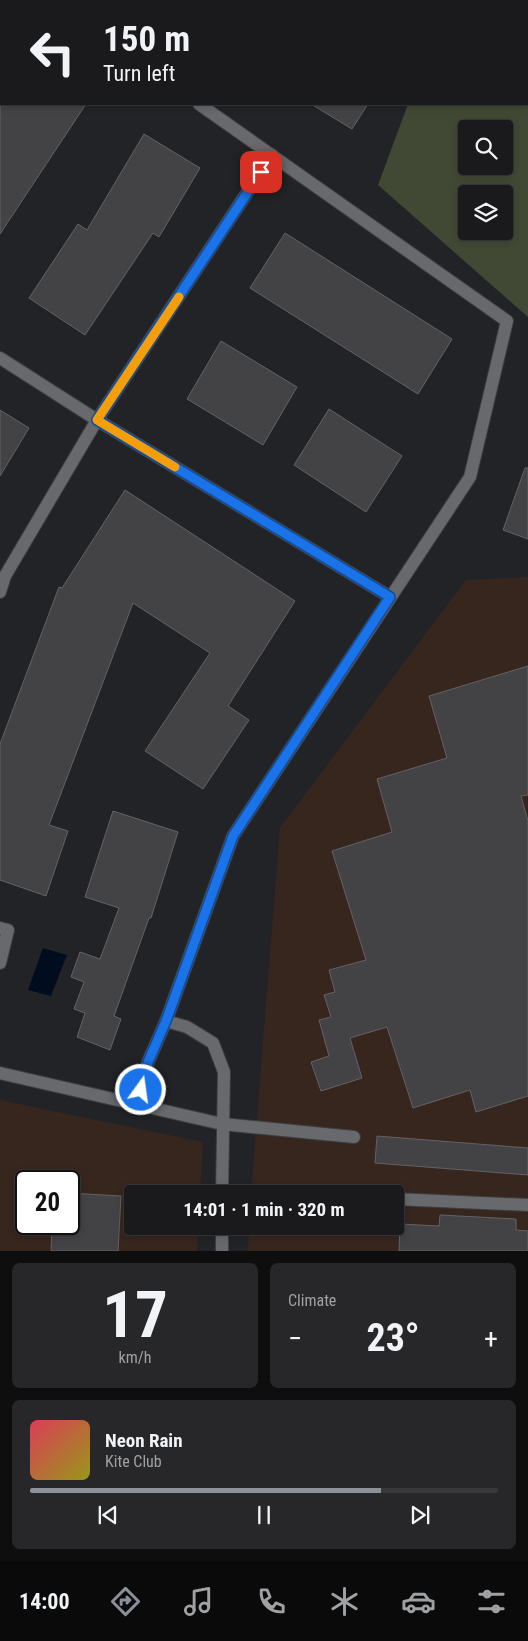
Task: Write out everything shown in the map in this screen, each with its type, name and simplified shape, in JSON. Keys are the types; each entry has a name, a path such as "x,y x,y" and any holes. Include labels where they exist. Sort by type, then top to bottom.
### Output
{"street":[{"path":"138,1104 148,1062 166,1021 233,836 470,477 507,321 200,105"},
{"path":"0,592 5,576 97,420 272,155"},
{"path":"0,358 97,420 390,597"},
{"path":"0,928 8,930 0,963"},
{"path":"166,1021 188,1027 213,1043 224,1072 222,1185"},
{"path":"0,1073 222,1124 354,1137"},
{"path":"404,1198 528,1205"},
{"path":"222,1235 222,1251"}],"shaded area":[{"path":"528,577 528,1251 248,1251 249,1235 404,1235 404,1185 252,1185 280,828 466,580"},
{"path":"0,1100 203,1142 201,1185 124,1185 124,1235 198,1235 197,1251 0,1251"}],"green space":[{"path":"408,105 528,105 528,317 378,185"}],"water":[{"path":"43,948 67,955 51,996 28,990"}],"building":[{"path":"0,105 85,105 0,234"},
{"path":"313,105 367,105 352,129"},
{"path":"144,134 200,168 159,237 153,233 85,335 29,298 78,224 87,230"},
{"path":"285,233 452,339 418,394 250,288"},
{"path":"221,341 297,387 263,445 187,399"},
{"path":"329,409 402,456 366,512 294,465"},
{"path":"0,410 29,428 0,476"},
{"path":"525,468 528,468 528,539 503,530"},
{"path":"125,490 295,601 228,706 249,720 203,789 145,751 210,653 133,603 49,825 68,831 46,896 0,880 0,744 59,587 62,588"},
{"path":"528,666 528,795 521,796 528,821 528,1096 476,1112 470,1090 413,1108 387,1027 350,1038 362,1078 321,1091 311,1062 329,1056 319,1020 331,1017 324,995 335,992 329,970 366,960 332,851 392,832 377,779 447,758 429,696"},
{"path":"113,811 178,832 151,918 149,918 114,1016 121,1019 110,1050 77,1037 85,1013 74,1009 84,982 71,977 80,952 100,959 119,908 85,897"},
{"path":"377,1136 528,1148 528,1175 375,1163"},
{"path":"80,1194 121,1196 118,1251 51,1251 52,1235 80,1235"},
{"path":"440,1215 516,1219 516,1230 528,1231 528,1251 399,1251 400,1235 404,1235 404,1224 439,1226"}],"slow traffic":[{"path":"175,467 97,420 179,297"}],"route":[{"path":"141,1090 148,1062 166,1021 233,836 390,597 97,420 261,172"}]}
